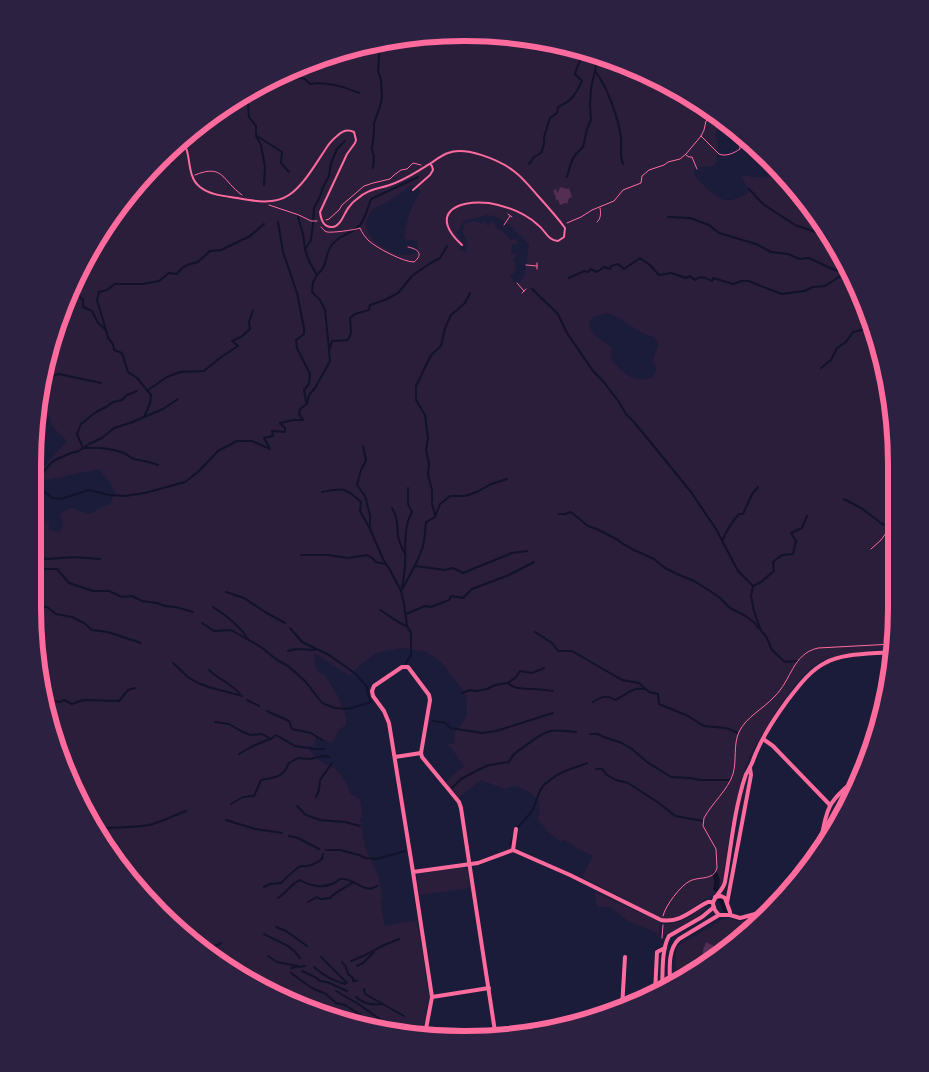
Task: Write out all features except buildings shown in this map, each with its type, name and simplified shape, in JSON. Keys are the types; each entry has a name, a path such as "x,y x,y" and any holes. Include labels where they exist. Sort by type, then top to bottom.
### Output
{"street":[{"path":"663,981 665,948 669,936 702,917 713,905 715,897 724,888 734,820 746,774 780,710 795,690 814,670 825,663 854,655 885,653"},
{"path":"426,1029 432,997 395,757 389,723 372,691 374,686 402,666 408,667 430,695 421,753 422,757 459,802 461,808 495,1030"},
{"path":"763,739 773,746 830,805"},
{"path":"395,757 421,753"},
{"path":"730,914 728,903 750,768"},
{"path":"824,831 830,805 849,785"},
{"path":"514,850 516,829"},
{"path":"413,872 478,863 514,850 570,875 663,921 678,920 708,902 713,905 719,914"},
{"path":"715,897 723,897 728,903"},
{"path":"670,977 672,946 679,939 719,914 730,914 740,918 757,913"},
{"path":"655,985 657,952 665,948"},
{"path":"622,1000 625,957"},
{"path":"432,997 489,988"}],"lane":[{"path":"186,145 192,176 200,187 214,194 244,200 274,201 289,196 302,183 335,138 346,131 354,132 356,140 347,154 320,212 320,221 330,227 335,227 349,207 358,198 371,190 402,180 449,152 463,151 474,153 503,164 514,171 525,181 565,228 564,237 558,241 547,236 538,225 518,211 489,203 464,204 452,210 446,223 448,229 462,245"},
{"path":"413,190 430,175 433,170 430,164"}],"path":[{"path":"563,225 614,201 623,190 641,182 642,176 649,170 680,159 701,136 708,119"},
{"path":"701,136 718,154 722,155 740,149 740,143"},
{"path":"686,154 692,157 697,169"},
{"path":"264,201 271,206 300,215 311,221 329,219 364,186 373,182 390,179 413,163 421,165 427,162 430,164"},
{"path":"192,176 205,170 218,172 226,178 234,189 244,196"},
{"path":"597,222 600,218 600,207"},
{"path":"504,224 509,215 512,217"},
{"path":"320,221 321,228 326,232 353,231 360,228 364,237 370,242 403,260 414,262 419,252 408,247"},
{"path":"526,265 537,266"},
{"path":"517,283 523,292 526,289"},
{"path":"871,549 888,530"}],"shaded area":[{"path":"437,42 492,42 547,49 574,56 626,73 652,85 676,98 718,126 716,133 718,143 717,162 713,166 696,167 694,175 712,193 728,200 748,193 749,189 740,175 765,178 772,174 816,229 844,277 865,328 880,382 884,409 888,464 888,608 885,649 828,658 803,676 791,690 751,753 742,776 730,830 722,884 715,893 680,916 669,918 658,917 582,877 593,856 578,849 564,839 561,842 547,831 537,818 540,812 539,801 523,789 509,787 504,789 481,780 458,798 445,782 464,766 448,744 454,744 455,733 467,716 467,699 462,689 442,663 427,652 402,648 376,653 350,676 314,653 316,670 325,675 338,696 346,717 346,725 339,730 332,743 316,736 314,746 307,746 314,756 334,768 341,775 350,793 360,799 363,817 360,818 365,847 379,877 382,899 380,900 385,926 417,920 429,997 423,1029 382,1023 355,1016 303,999 277,987 229,959 185,926 146,887 129,865 113,843 85,795 64,744 49,690 42,635 41,579 44,576 41,575 41,520 49,521 49,530 60,533 63,522 59,514 71,508 90,514 106,505 110,505 115,493 99,469 47,480 41,478 41,470 67,441 52,426 50,417 45,413 49,382 64,328 73,303 98,253 113,229 146,185 185,146 229,113 277,85 303,73 382,49","holes":["412,185 421,191 414,202 404,239 417,241 418,253 400,255 378,244 369,233 367,227 367,220 373,209 386,203","487,215 494,216 505,222 529,244 525,275 516,284 510,276 514,273 516,266 513,259 516,255 511,253 512,244 517,244 518,242 515,239 510,240 504,232 495,227 493,222 490,222 489,225 486,225 484,222 481,224 473,221 465,224 463,231 468,253 459,248 463,243 456,232 463,223 466,220","608,313 644,334 654,337 657,341 658,346 652,362 657,368 653,377 640,380 635,379 625,373 611,360 612,348 591,330 589,322 594,317"]},
{"path":"464,867 468,869 470,888 419,895 417,876 419,873"},
{"path":"595,892 660,922 659,934 628,921 610,907 597,907"},
{"path":"707,905 688,924 664,935 664,924 682,921"},
{"path":"753,917 722,943 675,975 676,951 681,944 723,919 742,921"}],"waterway":[{"path":"373,168 374,123 382,98 381,80 378,71 380,50"},
{"path":"529,164 534,157 541,153 550,118 557,113 558,107 573,97 582,81 575,74 581,58"},
{"path":"597,63 595,71 608,93 617,120 621,137 623,164"},
{"path":"567,177 575,155 583,147 591,120 591,88 595,71"},
{"path":"294,77 305,79 310,84 329,84 359,93"},
{"path":"248,101 249,117 256,126 256,136 261,145 265,167 264,185"},
{"path":"257,136 282,152 281,163 289,172"},
{"path":"306,248 311,240 314,208 329,176 331,163 337,149 345,141"},
{"path":"167,163 172,163"},
{"path":"317,275 325,264 329,250 334,242 362,223 371,199 418,177"},
{"path":"749,189 763,204 795,225 819,233"},
{"path":"298,217 305,249 317,275 313,282 312,292 320,300 325,310 329,349"},
{"path":"668,217 690,218 709,225 719,233 756,244 771,252 788,254 800,259 809,258 841,271"},
{"path":"278,222 283,252 297,293 304,328 304,334 296,340 297,348 310,374 309,384 304,390 306,402"},
{"path":"106,330 97,300 99,292 107,290 115,284 143,284 159,281 169,273 177,274 187,265 198,262 210,251 221,250 250,236 264,224"},
{"path":"41,488 52,498 61,499 89,490 109,495 125,496 145,493 185,482 199,471 218,451 237,441 252,441 270,449 264,438 273,436 272,431 285,432 285,428 280,423 303,420 299,414 300,409 307,404 309,395 330,361 329,351 332,341 348,340 351,333 350,318 355,314 369,310 370,305 398,293 412,276 440,258 447,246"},
{"path":"569,278 584,271 588,272 591,269 597,272 604,267 610,269 611,266 618,264 624,269 640,258 659,275 671,273 686,278 690,276 695,280 701,277 712,281 713,278 733,284 749,281 782,294 825,286 843,275"},
{"path":"532,289 558,314 567,333 593,371 691,492 716,529 738,571 753,586 751,596 754,611 761,631 766,636 772,650 785,662 797,661"},
{"path":"435,515 428,475 429,464 426,450 428,438 425,415 416,400 416,386 431,355 441,346 445,328 451,315 465,303 470,293"},
{"path":"77,294 83,300 83,307 92,311 98,323 106,330 114,350 122,353 128,372 137,378 151,395 145,415"},
{"path":"148,390 167,377 180,372 204,371 238,346 232,341 241,337 250,329 249,322 253,310"},
{"path":"821,368 831,360 837,348 846,342 853,332 865,329"},
{"path":"50,376 59,374 101,383"},
{"path":"137,391 96,412 81,424 77,434 83,448 114,450 124,453 131,458 158,465"},
{"path":"41,475 55,460 79,451 102,438 114,428 163,409 178,399"},
{"path":"363,446 366,460 357,485 365,496 370,515 370,529 383,559 401,591"},
{"path":"406,663 411,655 411,633 407,626 401,591 421,552 426,522 435,517 440,504 450,496 465,496 507,479"},
{"path":"722,541 734,520 739,514 743,514 752,494 758,487"},
{"path":"402,589 406,531 412,512 408,504 408,488"},
{"path":"322,492 339,489 351,494 361,502 360,511 370,529"},
{"path":"844,499 888,527"},
{"path":"392,508 396,519 398,538 404,552"},
{"path":"559,514 571,512 588,526 654,559 665,568 694,581 720,598 730,608 755,623 758,628"},
{"path":"753,586 774,571 773,562 782,555 793,554 796,541 791,533 802,528 807,516"},
{"path":"415,566 445,570 453,568 463,573 512,553 527,551"},
{"path":"301,555 328,555 348,558 367,555 376,562 385,564"},
{"path":"41,558 100,559"},
{"path":"406,614 425,606 431,607 449,600 451,596 463,598 472,589 509,575 534,562"},
{"path":"41,568 57,569 69,583 93,591 109,591 122,597 132,596 142,601 193,612"},
{"path":"226,592 244,598 285,623"},
{"path":"41,607 47,607 56,614 72,617 84,623 92,630 108,632 141,643"},
{"path":"213,607 241,629 248,639"},
{"path":"380,610 407,626"},
{"path":"202,623 214,631 231,630 261,647 305,681 322,703 335,708 348,709 371,702 367,687 356,674 329,655 302,642 290,628"},
{"path":"535,632 552,643 558,651 572,651 622,680 639,683 649,692 658,694 659,704 688,716 704,726 726,728 738,733"},
{"path":"288,651 297,649 315,650"},
{"path":"173,663 188,677 200,684 242,696"},
{"path":"508,683 520,671 532,673 544,668"},
{"path":"209,670 240,694"},
{"path":"462,693 508,683 513,687 553,691"},
{"path":"52,700 59,702 64,700 72,704 83,700 119,701 128,690 135,688"},
{"path":"593,702 604,697 615,700 632,690 645,689"},
{"path":"247,700 259,706"},
{"path":"267,711 289,721 292,729 311,733 322,740"},
{"path":"433,721 446,723 450,728 482,733 496,731 553,713"},
{"path":"215,722 229,724 250,735 262,734 271,739 276,735 295,746 324,749"},
{"path":"452,788 461,779 478,770 489,765 509,762 512,756 543,733 554,730 576,732"},
{"path":"590,734 598,734 622,743 671,777 700,780 730,780"},
{"path":"239,754 270,739"},
{"path":"231,804 243,797 254,796 261,780 281,775 289,763 298,758 329,757"},
{"path":"316,797 320,780 332,763"},
{"path":"516,830 531,812 539,792 545,784 562,772 587,763"},
{"path":"596,769 602,769 607,775 616,780 628,783 675,816 703,821"},
{"path":"297,806 306,815 320,820 345,822 360,826"},
{"path":"104,829 149,825 186,811"},
{"path":"226,820 255,829 282,833"},
{"path":"289,836 298,838 319,849"},
{"path":"510,845 513,837"},
{"path":"326,850 340,850 365,858 377,859 405,851"},
{"path":"264,887 270,884 281,883 299,867 311,865 322,859 323,854"},
{"path":"715,874 717,880 716,889"},
{"path":"278,898 300,880 317,886 330,885 340,879 370,889 377,886"},
{"path":"308,902 317,897 320,899 330,898 353,882"},
{"path":"721,899 726,911"},
{"path":"276,927 286,931 307,946"},
{"path":"264,934 288,946 300,958"},
{"path":"351,961 399,939"},
{"path":"214,948 221,943"},
{"path":"357,966 374,952"},
{"path":"268,956 277,962 298,966"},
{"path":"321,957 347,983"},
{"path":"342,962 348,974 353,978 353,981 357,981"},
{"path":"291,968 305,966"},
{"path":"314,967 328,977 345,984"},
{"path":"302,971 320,981 347,991"},
{"path":"291,973 312,988 326,994 336,1003 345,1005 367,1019"},
{"path":"364,989 365,994 404,1016"},
{"path":"336,991 386,1024"},
{"path":"356,997 368,1004 381,1004"}]}
